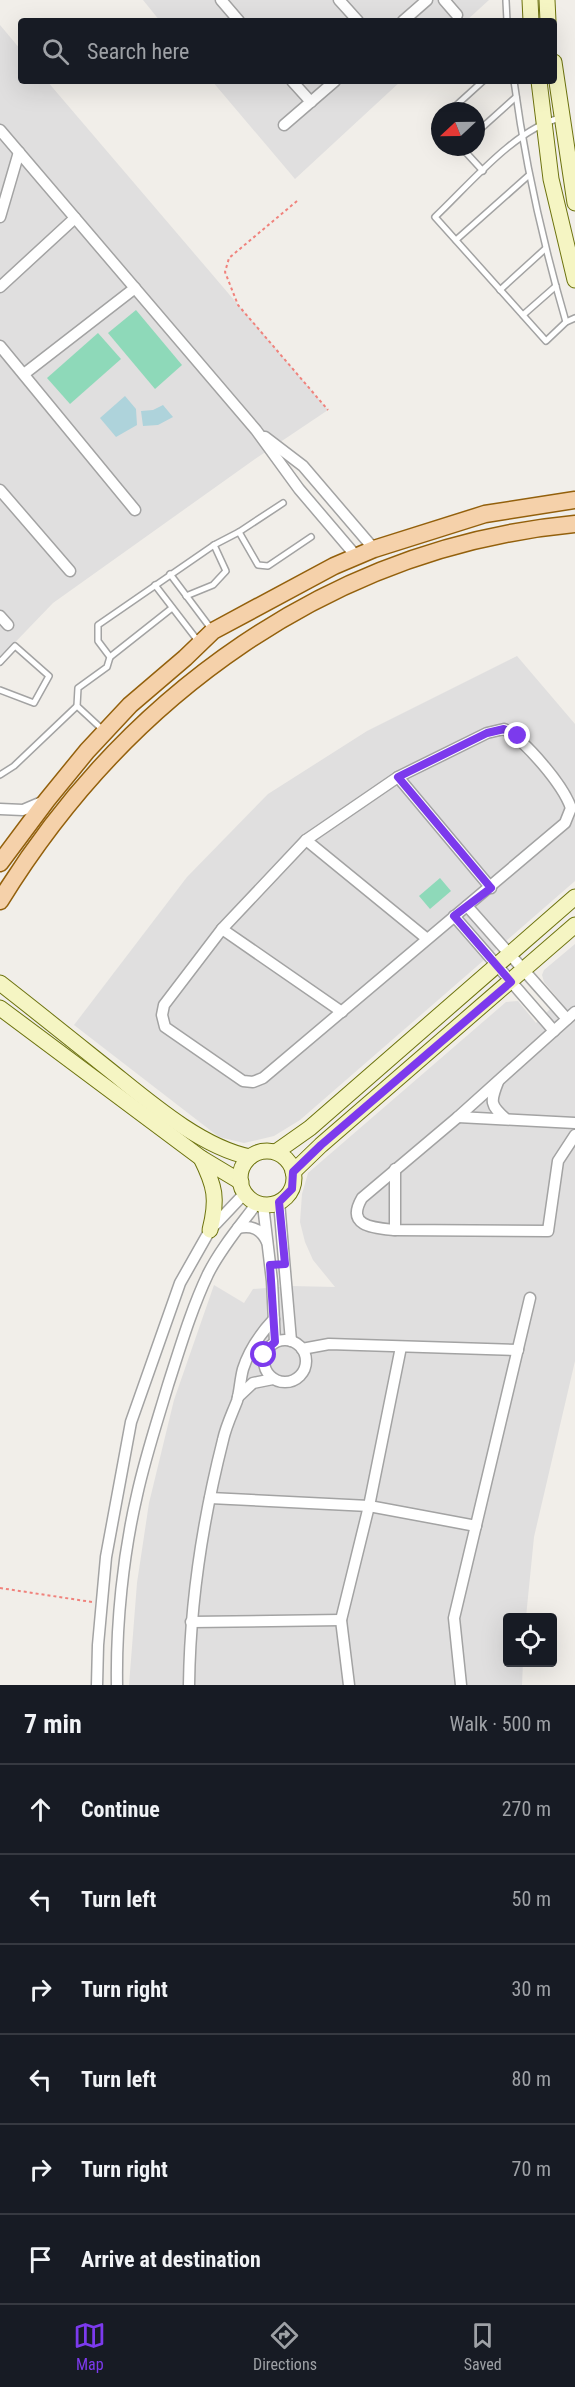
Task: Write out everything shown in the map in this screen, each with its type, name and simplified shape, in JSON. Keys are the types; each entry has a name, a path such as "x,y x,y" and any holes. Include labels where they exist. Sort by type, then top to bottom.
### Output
{"main road":[{"path":"0,863 46,800 104,732 130,705 213,631 356,556 374,549 485,514 575,500"},
{"path":"0,901 16,875 88,782 151,716 203,671 264,629 328,594 368,576 436,551 517,531 575,524"}],"street":[{"path":"221,0 236,18"},
{"path":"339,0 355,18"},
{"path":"406,18 427,0"},
{"path":"444,0 458,15"},
{"path":"530,0 531,18"},
{"path":"547,0 548,18"},
{"path":"557,83 575,203"},
{"path":"295,84 311,102"},
{"path":"284,125 332,84"},
{"path":"539,84 551,179 575,280"},
{"path":"0,130 255,430 299,489 356,556"},
{"path":"0,217 19,152"},
{"path":"0,287 75,219"},
{"path":"24,374 135,288"},
{"path":"0,346 135,510"},
{"path":"255,430 303,466 374,549"},
{"path":"0,490 70,571"},
{"path":"0,616 8,625"},
{"path":"504,729 518,736 566,795 572,808 565,823 491,888 426,938 263,1078 253,1082 243,1081 165,1027 162,1015 164,1005 222,929 306,840 398,777 487,733 504,729"},
{"path":"398,777 491,888"},
{"path":"0,810 23,810 46,800"},
{"path":"306,840 426,938"},
{"path":"276,1152 310,1128 575,897"},
{"path":"467,906 525,970 571,1015 458,1117 362,1198 357,1206 356,1216 370,1228 395,1230 548,1231 558,1161 575,1135"},
{"path":"454,916 554,1031"},
{"path":"293,1172 321,1145 575,925"},
{"path":"222,929 342,1012"},
{"path":"0,983 143,1097 222,1150 250,1157"},
{"path":"0,1008 243,1187 260,1204 270,1265 274,1319 271,1346 264,1362 268,1374 286,1382 298,1377 306,1361 302,1349 291,1341 279,1202"},
{"path":"499,1080 494,1092 493,1104 495,1109 507,1119"},
{"path":"458,1117 575,1123"},
{"path":"98,1685 98,1645 106,1557 131,1422 180,1282 210,1230 243,1187 241,1172 250,1157 258,1152 276,1152 284,1156 293,1172 292,1189 279,1202 260,1204 238,1228 208,1274 187,1325 136,1497 116,1647 117,1685"},
{"path":"201,1158 215,1194 215,1209 210,1230"},
{"path":"395,1168 395,1230"},
{"path":"238,1228 247,1226 256,1228 263,1234 267,1243"},
{"path":"270,1265 285,1264"},
{"path":"461,1685 454,1618 530,1298"},
{"path":"189,1685 191,1622 210,1498 224,1437 238,1398 247,1357 254,1343 274,1319"},
{"path":"247,1357 271,1346 291,1341"},
{"path":"302,1349 329,1344 518,1350"},
{"path":"349,1685 341,1620 369,1506 401,1347"},
{"path":"238,1398 253,1383 273,1378"},
{"path":"210,1498 369,1506 476,1526"},
{"path":"191,1622 341,1620"}],"lane":[{"path":"506,1 507,18"},
{"path":"460,102 480,84"},
{"path":"514,84 528,176 545,249 566,322"},
{"path":"485,126 516,97"},
{"path":"562,117 544,122 522,134 435,217 546,341 566,322 575,318"},
{"path":"470,156 483,171"},
{"path":"456,240 528,176"},
{"path":"500,290 545,249"},
{"path":"523,315 556,286"},
{"path":"110,657 98,640 98,625 170,574 283,503"},
{"path":"239,532 258,565 268,566 311,537"},
{"path":"186,596 213,585 226,571 214,545"},
{"path":"170,574 213,631"},
{"path":"155,585 200,644"},
{"path":"0,775 14,766 77,706 78,688 107,667 110,657 172,608"},
{"path":"0,662 15,646 49,676 34,704 0,690"},
{"path":"77,706 104,732"}],"path":[{"path":"297,201 229,258 225,272 238,305 328,410"},
{"path":"0,1588 102,1603"}],"shaded area":[{"path":"143,0 489,0 469,18 158,18"},
{"path":"0,25 18,46 18,84 50,84 328,410 255,459 53,603 0,658"},
{"path":"215,84 398,84 295,179"},
{"path":"517,656 575,724 575,881 300,1120 274,1136 244,1143 219,1137 74,1025 187,877 268,794 367,731"},
{"path":"575,944 575,1361 534,1537 526,1613 503,1613 503,1667 523,1667 522,1685 129,1685 137,1583 149,1503 174,1400 214,1285 244,1303 253,1289 291,1286 335,1287 313,1260 300,1222 302,1194 308,1173 506,1002 518,1001 536,1023 559,1000 544,982 542,975 544,970"}],"green space":[{"path":"136,310 182,365 155,389 108,333"},
{"path":"98,333 121,359 70,404 47,378"},
{"path":"440,878 451,891 430,909 419,896"}],"water":[{"path":"125,396 136,409 137,425 116,437 100,418"},
{"path":"163,405 173,417 158,425 143,426 141,411 153,410"}],"route":[{"path":"264,1355 270,1345 275,1342 270,1265 285,1264 279,1202 292,1189 293,1172 321,1145 511,982 454,916 491,888 398,777 487,733 504,729 518,736"}]}
